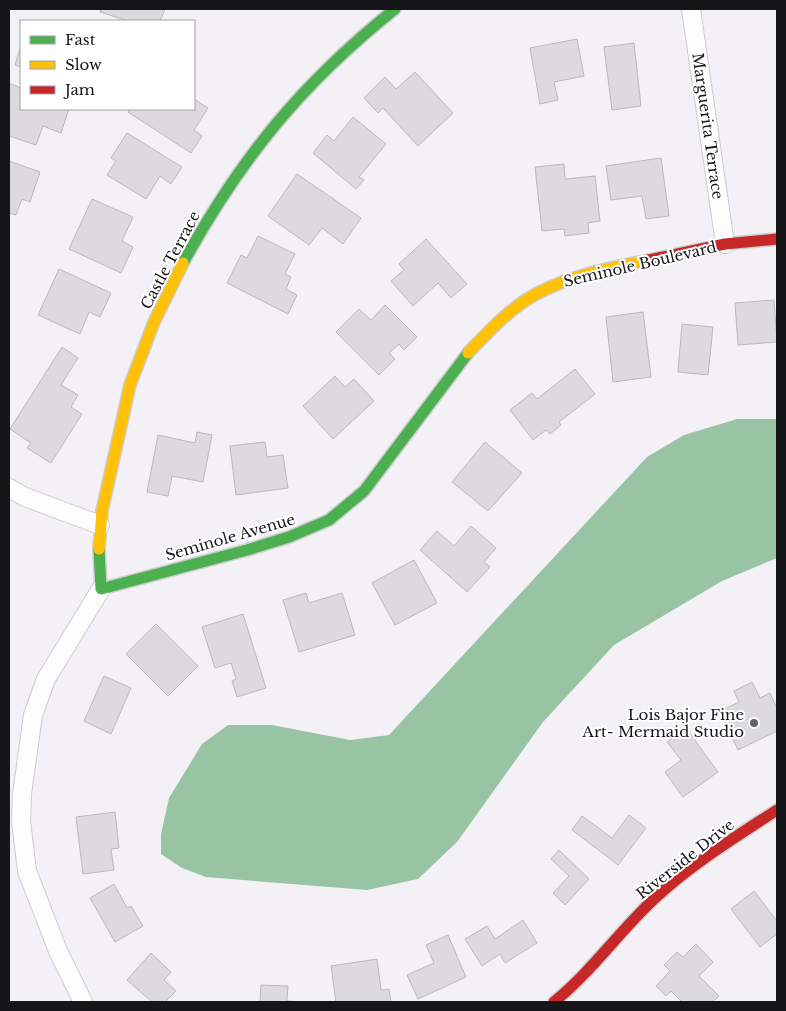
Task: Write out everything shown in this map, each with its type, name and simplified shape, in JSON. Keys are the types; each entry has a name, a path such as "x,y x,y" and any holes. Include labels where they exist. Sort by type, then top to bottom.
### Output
{"street":[{"name":"Castle Terrace","path":"101,589 100,526 133,375 151,328 193,242 227,189 290,106 342,52 395,9"},
{"name":"Marguerita Terrace","path":"691,9 725,244"},
{"name":"Seminole Boulevard","path":"468,353 500,320 537,293 557,283 619,266 725,244 777,238"},
{"name":"Seminole Avenue","path":"101,589 247,550 329,520 364,491 468,353"},
{"path":"9,488 25,497 100,526"},
{"path":"83,1002 58,951 27,871 21,821 22,794 33,715 46,679 101,589"},
{"name":"Riverside Drive","path":"554,1002 576,985 654,900 734,838 777,810"}],"shaded area":[{"path":"737,419 777,419 777,558 722,581 614,645 543,722 457,842 418,879 367,890 206,877 182,868 161,854 161,834 169,798 202,744 228,725 272,725 350,740 389,735 647,457 684,435"}],"building":[{"path":"101,9 165,9 160,20 125,20 100,12"},
{"path":"577,39 584,76 554,82 558,100 540,104 530,48"},
{"path":"634,43 641,106 612,110 604,47"},
{"path":"20,48 20,67 15,65"},
{"path":"415,72 453,113 418,146 383,108 378,113 364,98 385,77 396,89"},
{"path":"9,83 20,88 20,110 69,110 61,133 43,126 36,145 9,136"},
{"path":"195,100 208,108 194,130 202,136 191,153 128,112 129,110 195,110"},
{"path":"353,117 386,144 359,177 364,180 356,189 313,153 327,135 334,141"},
{"path":"127,133 182,167 171,184 160,176 146,199 107,175 116,161 111,158"},
{"path":"661,158 669,216 646,219 642,196 611,200 606,166"},
{"path":"9,161 40,172 30,202 22,199 16,215 9,213"},
{"path":"564,164 565,179 595,176 600,221 588,223 589,233 565,236 564,229 542,231 535,167"},
{"path":"297,174 361,218 343,244 322,228 309,245 268,216"},
{"path":"92,199 133,217 122,241 133,247 121,273 69,249"},
{"path":"258,236 295,254 285,274 291,277 286,289 297,295 288,314 227,283 241,255 247,258"},
{"path":"426,239 467,284 451,298 438,283 413,306 391,281 404,270 399,264"},
{"path":"59,269 111,293 100,317 89,312 80,334 38,315"},
{"path":"774,300 777,342 738,345 735,303"},
{"path":"385,305 417,337 404,350 399,344 389,353 395,359 379,375 336,332 359,309 371,320"},
{"path":"643,312 651,377 613,382 606,317"},
{"path":"682,324 713,327 708,375 678,372"},
{"path":"62,347 78,358 61,385 78,395 71,407 82,414 51,463 27,448 31,443 10,429"},
{"path":"575,369 595,394 559,422 561,425 550,434 546,430 533,440 510,410 532,393 537,399"},
{"path":"335,376 345,387 354,379 374,401 333,439 303,406"},
{"path":"197,432 212,435 203,482 172,476 168,496 147,492 158,435 195,443"},
{"path":"265,442 267,457 283,455 288,488 236,495 230,446"},
{"path":"485,442 522,473 488,511 452,482"},
{"path":"471,526 496,548 484,562 490,567 467,592 420,550 437,531 454,546"},
{"path":"414,560 437,603 395,625 372,583"},
{"path":"306,593 309,603 342,593 355,635 299,652 283,600"},
{"path":"243,614 266,688 237,697 232,681 236,679 231,663 215,668 202,627"},
{"path":"156,624 198,666 168,696 126,654"},
{"path":"104,676 131,688 111,734 84,721"},
{"path":"752,682 760,698 770,693 777,708 777,731 738,750 720,711 739,702 734,691"},
{"path":"686,728 718,772 683,797 665,772 681,760 667,742"},
{"path":"115,812 119,848 111,849 114,870 83,874 76,817"},
{"path":"629,815 646,828 618,865 572,830 582,816 612,838"},
{"path":"559,850 589,879 565,905 553,893 569,876 551,859"},
{"path":"114,884 127,908 131,906 143,926 115,942 90,898"},
{"path":"754,891 777,921 777,934 760,947 731,909"},
{"path":"523,920 537,943 505,963 500,954 482,966 465,939 487,926 495,939"},
{"path":"448,935 466,977 418,999 407,975 434,963 426,945"},
{"path":"696,944 713,962 699,976 719,996 712,1002 682,1002 671,991 666,996 656,986 670,971 664,965 677,952 683,957"},
{"path":"151,953 171,972 164,980 176,991 165,1002 152,1002 127,980"},
{"path":"377,959 381,990 389,989 391,1002 336,1002 331,966"},
{"path":"261,985 288,986 287,1001 311,1002 260,1002"}],"traffic: fast":[{"path":"183,263 227,190 276,125 330,66 395,9"},
{"path":"99,549 101,589 247,550 289,537 329,520 364,491 468,353"}],"traffic: slow":[{"path":"468,353 510,312 538,293 564,281 606,269 649,260"},
{"path":"99,549 102,511 130,385 154,322 183,263"}],"traffic: jam":[{"path":"649,260 725,244 777,239"},
{"path":"554,1002 580,978 640,913 667,887 713,852 777,810"}],"place":[{"name":"Lois Bajor Fine Art- Mermaid Studio","path":"754,723"}]}
